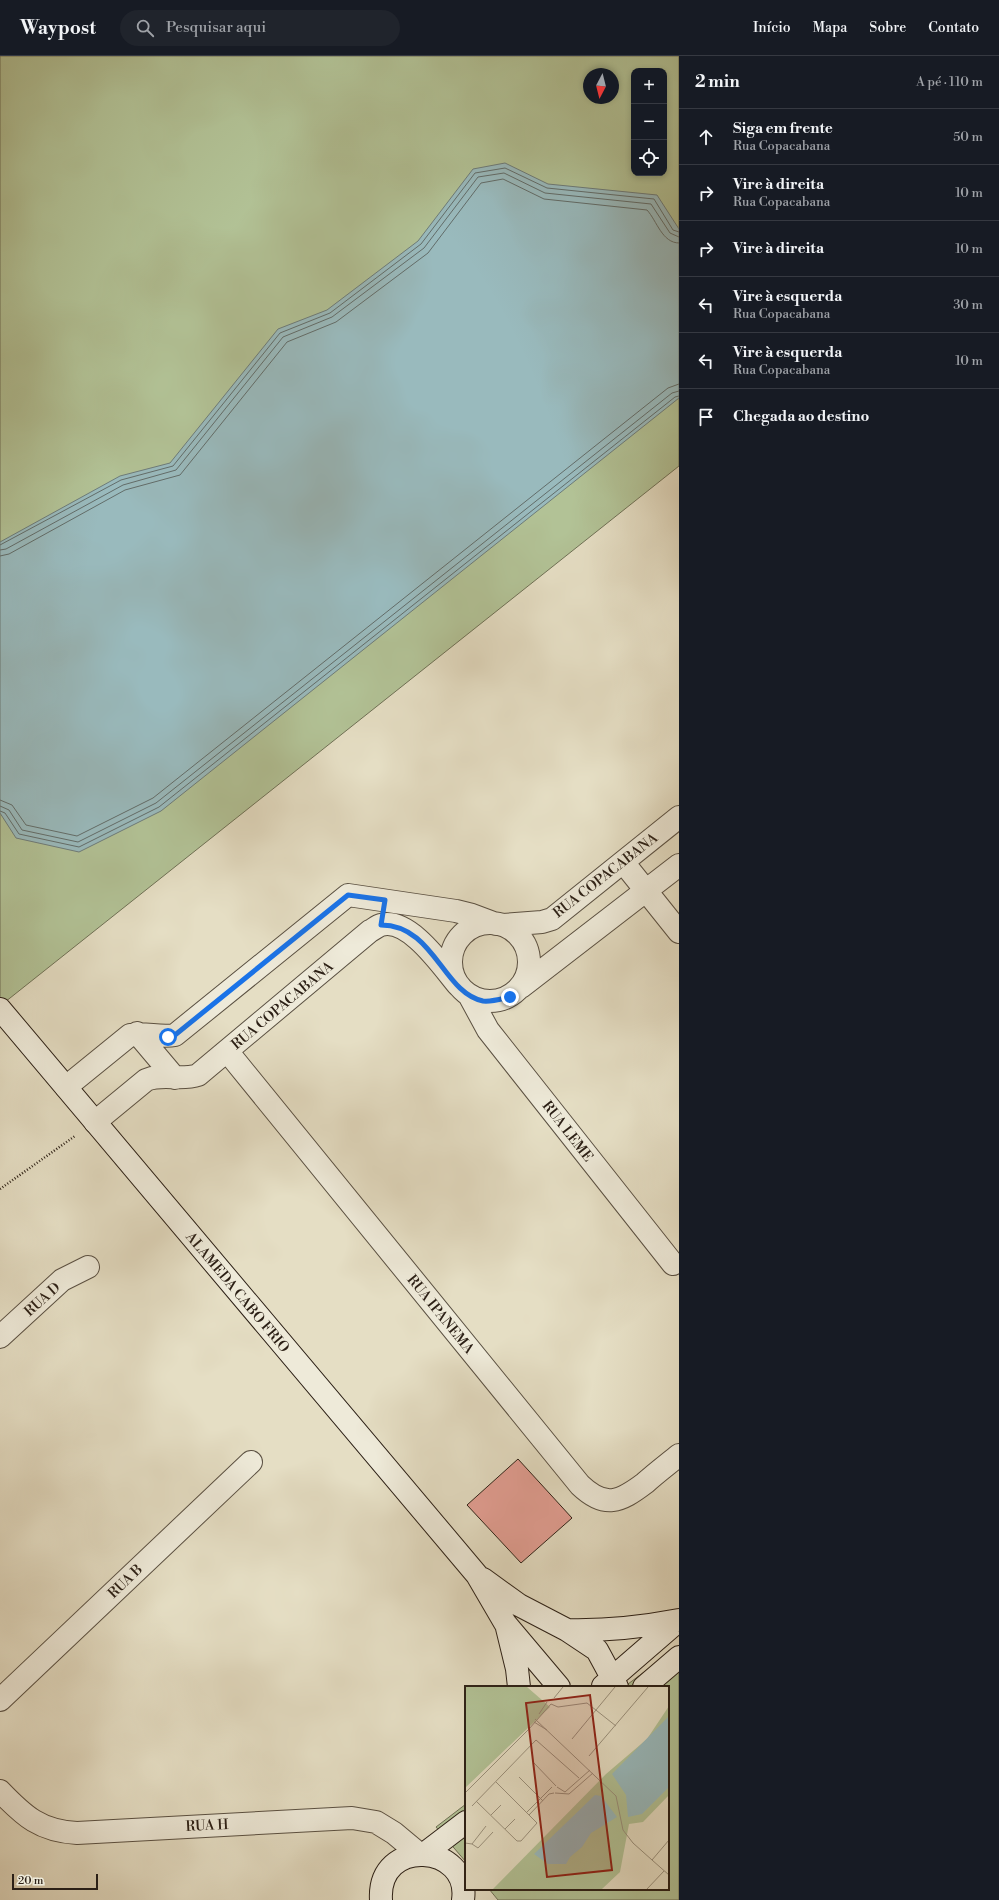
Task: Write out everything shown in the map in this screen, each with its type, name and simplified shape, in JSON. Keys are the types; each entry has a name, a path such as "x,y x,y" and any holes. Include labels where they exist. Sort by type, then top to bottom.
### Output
{"street":[{"name":"RUA COPACABANA","path":"463,990 452,971 452,956 456,943 465,933 477,926 542,922 552,919 679,817"},
{"path":"622,862 679,932"},
{"path":"385,900 381,925 392,925 407,931 418,939 463,990 482,1000 496,1001 510,997 679,865"},
{"name":"RUA COPACABANA","path":"137,1033 168,1037 175,1035 348,895 467,914 499,925 516,933 526,945 530,960 528,975 520,988"},
{"name":"RUA COPACABANA","path":"95,1122 146,1080 153,1077 190,1078 198,1075 370,931 381,925"},
{"name":"RUA LEME","path":"463,990 488,1030 673,1264"},
{"name":"ALAMEDA CABO FRIO","path":"0,1009 477,1575 505,1623 558,1686"},
{"path":"66,1087 130,1034 137,1033 175,1078"},
{"name":"RUA IPANEMA","path":"227,1051 580,1485 589,1494 603,1500 618,1501 630,1495 679,1455"},
{"name":"RUA D","path":"0,1337 62,1280 88,1267"},
{"name":"RUA B","path":"0,1700 251,1462"},
{"name":"ALAMEDA CABO FRIO","path":"477,1575 519,1605 568,1630 597,1650 610,1684"},
{"path":"568,1630 602,1630 644,1626 679,1620"},
{"path":"610,1684 679,1620"},
{"path":"505,1623 517,1669 519,1686"},
{"path":"645,1686 679,1657"},
{"name":"RUA H","path":"0,1791 23,1814 41,1825 59,1832 77,1833 352,1818 376,1822 394,1833 421,1854"},
{"path":"421,1854 465,1823"},
{"path":"381,1900 383,1882 387,1873 394,1864 403,1858 421,1854 435,1856 453,1868 464,1890"}],"path":[{"path":"0,1189 95,1122"}],"green space":[{"path":"0,56 679,56 679,466 0,1006"},
{"path":"679,1646 679,1900 498,1900 490,1890 669,1890 669,1686 625,1686"},
{"path":"465,1805 465,1861 436,1827"}],"water":[{"path":"505,163 548,184 657,195 679,229 679,398 161,811 79,852 16,838 0,813 0,542 120,476 170,463 278,329 327,310 418,241 473,169"}],"building":[{"path":"518,1459 572,1518 521,1563 467,1505"}],"route":[{"path":"168,1037 175,1035 348,895 385,900 381,925 392,925 407,931 418,939 458,985 469,995 482,1000 496,1001 510,997"}]}
